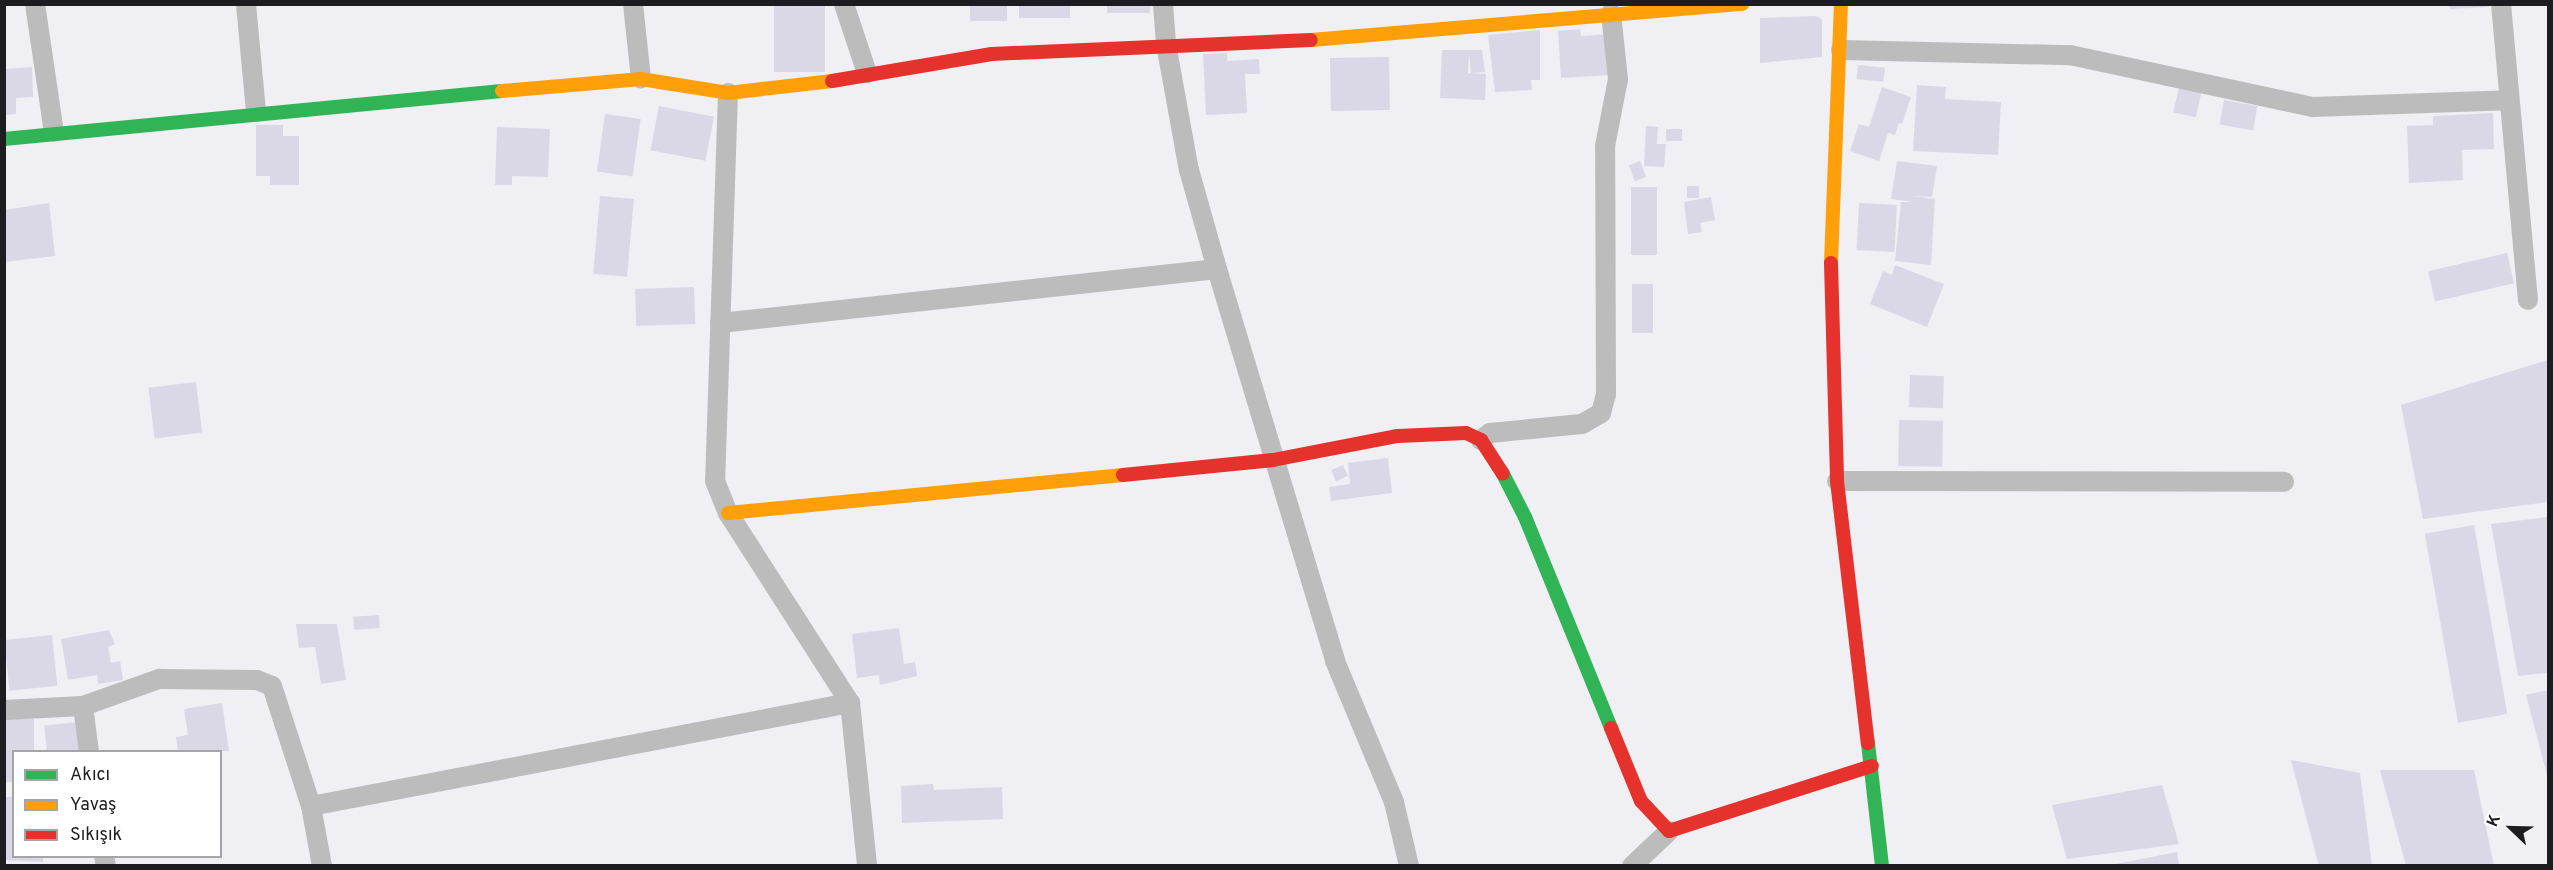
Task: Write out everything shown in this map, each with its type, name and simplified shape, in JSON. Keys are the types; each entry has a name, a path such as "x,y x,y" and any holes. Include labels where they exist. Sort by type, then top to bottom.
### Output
{"street":[{"path":"35,4 54,132"},
{"path":"246,4 256,112"},
{"path":"633,4 641,79"},
{"path":"844,4 867,73"},
{"path":"1163,4 1166,44 1189,170 1216,269 1335,660 1394,802 1409,866"},
{"path":"4,139 256,112 641,79 728,93 785,89 867,73 992,54 1166,44 1349,38 1743,4"},
{"path":"1841,4 1841,50 1831,258 1837,481 1882,866"},
{"path":"2501,4 2528,300"},
{"path":"1481,440 1490,433 1582,424 1601,414 1606,394 1605,146 1618,79 1611,14"},
{"path":"1841,50 2070,54 2312,107 2508,100"},
{"path":"728,93 715,481 728,513 850,703 867,866"},
{"path":"720,323 1216,269"},
{"path":"728,513 1273,460 1398,436 1466,433 1481,440 1493,454 1524,517 1641,801 1669,831"},
{"path":"1837,481 2284,482"},
{"path":"4,710 82,706 159,679 257,680 272,686 311,806 322,866"},
{"path":"311,806 850,703"},
{"path":"82,706 89,750"},
{"path":"1632,866 1669,831 1872,766"}],"building":[{"path":"774,4 825,4 825,72 774,72"},
{"path":"970,4 1007,4 1007,21 970,21"},
{"path":"1019,4 1070,4 1070,18 1019,18"},
{"path":"1107,4 1150,4 1150,13 1107,13"},
{"path":"2449,5 2489,5 2489,7 2450,9"},
{"path":"1816,16 1822,19 1822,57 1760,63 1760,18"},
{"path":"1580,29 1581,36 1609,34 1612,75 1561,78 1558,31"},
{"path":"1540,30 1540,80 1531,80 1532,90 1495,92 1488,35"},
{"path":"1442,50 1482,50 1485,72 1471,73 1469,54 1468,73 1486,74 1485,100 1440,98"},
{"path":"1227,53 1227,61 1259,59 1260,74 1245,74 1247,113 1206,115 1203,54"},
{"path":"1389,57 1390,110 1331,111 1330,58"},
{"path":"1858,65 1885,68 1883,82 1857,79"},
{"path":"32,67 33,97 16,98 16,114 4,115 4,69"},
{"path":"2180,83 2202,88 2196,117 2173,112"},
{"path":"1917,85 1946,87 1945,99 2001,102 1998,155 1913,151"},
{"path":"1882,87 1911,97 1902,124 1899,123 1895,135 1888,133 1879,161 1850,151 1859,124 1869,127"},
{"path":"2224,100 2257,106 2253,131 2220,125"},
{"path":"659,106 714,117 705,161 650,150"},
{"path":"2493,113 2494,149 2462,150 2463,180 2409,183 2407,126 2433,125 2433,116"},
{"path":"605,114 641,119 633,176 597,171"},
{"path":"256,125 283,125 283,136 299,136 299,185 270,185 270,176 256,176"},
{"path":"1646,126 1658,127 1657,144 1666,144 1664,167 1644,166"},
{"path":"497,127 550,129 548,177 512,176 512,185 495,185"},
{"path":"1666,129 1682,129 1682,141 1666,141"},
{"path":"1640,161 1646,177 1635,181 1629,165"},
{"path":"1897,161 1937,166 1932,197 1913,196 1935,199 1931,265 1895,261 1901,202 1913,202 1891,199"},
{"path":"1687,186 1699,186 1699,198 1687,198"},
{"path":"1631,187 1657,187 1657,255 1631,255"},
{"path":"600,196 634,199 627,277 593,274"},
{"path":"1711,197 1715,220 1700,223 1702,232 1688,234 1684,202"},
{"path":"49,203 55,256 4,262 4,210"},
{"path":"1859,203 1897,205 1894,252 1857,250"},
{"path":"2507,253 2514,283 2435,301 2428,271"},
{"path":"1895,265 1944,284 1927,327 1870,304 1883,271 1892,275"},
{"path":"1632,284 1653,284 1653,333 1632,333"},
{"path":"694,287 695,324 636,326 635,289"},
{"path":"2548,360 2548,502 2423,519 2401,405"},
{"path":"1910,375 1944,376 1943,408 1909,407"},
{"path":"196,382 202,433 155,438 148,388"},
{"path":"1899,420 1943,421 1942,467 1898,466"},
{"path":"1388,458 1392,493 1331,501 1329,487 1350,484 1348,463"},
{"path":"1343,465 1348,476 1336,481 1331,470"},
{"path":"2548,517 2548,673 2518,676 2491,524"},
{"path":"2474,525 2507,714 2458,723 2425,534"},
{"path":"379,615 380,628 354,630 353,617"},
{"path":"296,624 337,624 346,680 321,684 315,647 299,648"},
{"path":"899,628 904,664 915,662 917,676 880,685 879,675 857,678 852,634"},
{"path":"109,630 115,644 108,647 111,663 120,661 123,680 98,684 97,675 68,680 61,639"},
{"path":"52,635 57,686 10,691 4,640"},
{"path":"2548,690 2548,779 2526,695"},
{"path":"222,703 229,751 178,750 176,737 188,735 184,709"},
{"path":"34,714 34,750 12,750 12,782 4,782 4,715"},
{"path":"78,722 81,750 47,750 44,726"},
{"path":"2291,760 2360,773 2372,866 2319,866"},
{"path":"2380,770 2474,770 2494,866 2406,866"},
{"path":"933,784 934,790 1002,787 1003,819 902,823 901,786"},
{"path":"2162,785 2179,844 2067,859 2052,805"},
{"path":"4,797 12,797 12,858 43,858 43,862 4,860"},
{"path":"2177,852 2179,866 2116,866 2116,864"}],"traffic: fast":[{"path":"4,139 502,91"},
{"path":"1503,474 1525,517 1611,728"},
{"path":"1868,743 1882,866"}],"traffic: slow":[{"path":"1311,40 1743,4"},
{"path":"1831,263 1841,4"},
{"path":"502,91 641,79 728,93 832,81"},
{"path":"728,513 1123,475"}],"traffic: jam":[{"path":"832,81 992,54 1311,40"},
{"path":"1831,263 1837,481 1868,743"},
{"path":"1123,475 1273,460 1398,436 1466,433 1481,440 1503,474"},
{"path":"1611,728 1641,801 1669,831 1872,766"}]}
